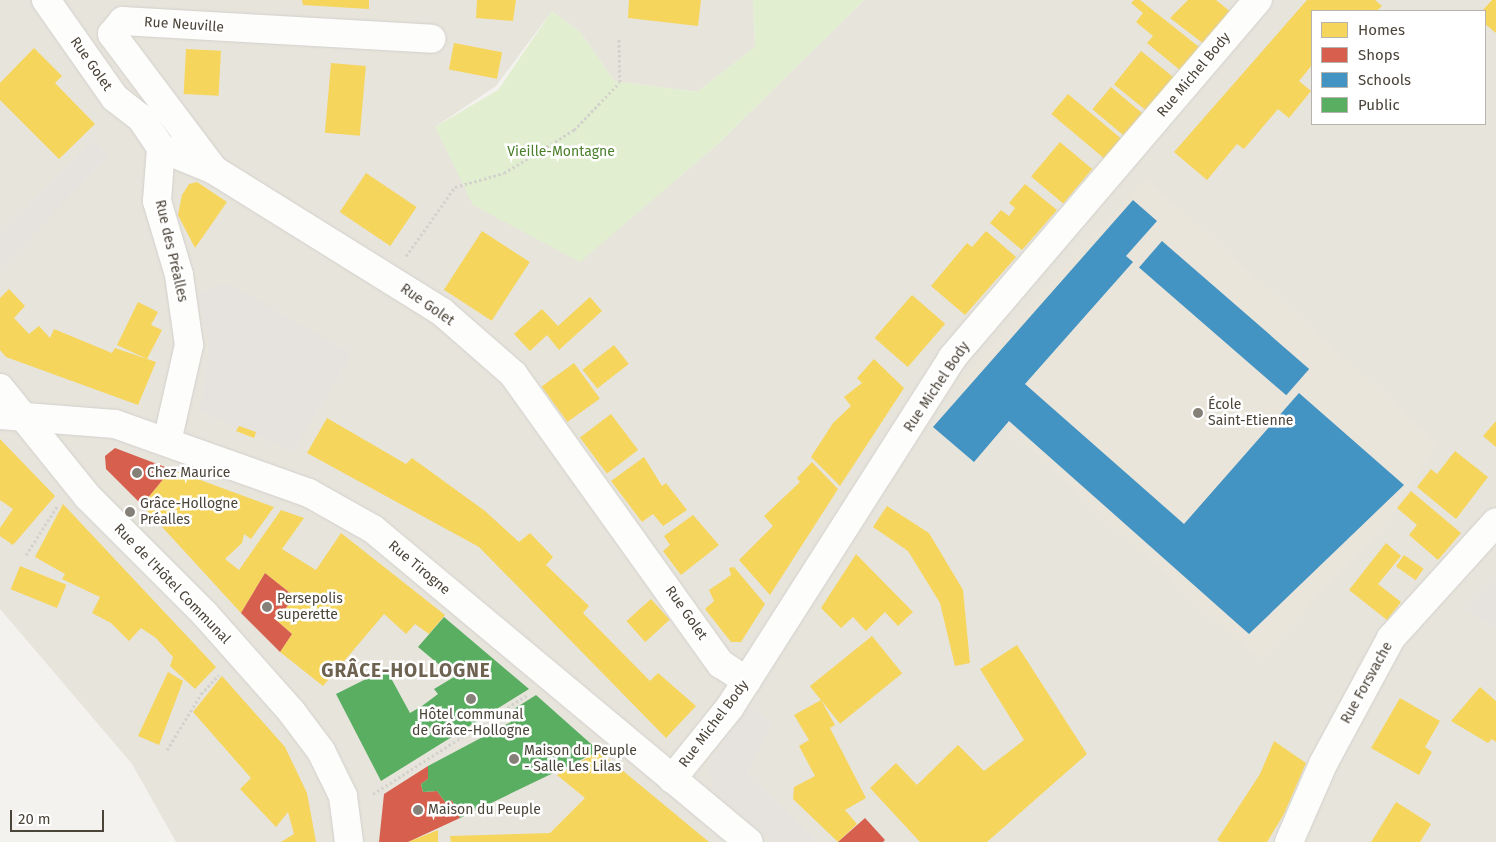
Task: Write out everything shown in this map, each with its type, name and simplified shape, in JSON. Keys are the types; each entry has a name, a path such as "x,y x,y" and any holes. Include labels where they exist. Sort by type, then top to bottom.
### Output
{"street":[{"name":"Rue Golet","path":"46,0 115,98 141,118 161,148 214,170 442,312 513,374 722,664 747,682"},
{"name":"Rue Michel Body","path":"672,779 747,682 952,358 1258,0"},
{"name":"Rue Neuville","path":"214,170 112,34 123,21 431,39"},
{"name":"Rue des Préalles","path":"161,148 157,201 179,275 189,346 167,442"},
{"name":"Rue de l'Hôtel Communal","path":"0,388 27,418 76,480 240,654 321,751 348,812"},
{"name":"Rue Tirogne","path":"0,415 115,424 309,493 373,529 749,842"},
{"name":"Rue Forsvache","path":"1289,842 1323,764 1390,638 1496,522"},
{"path":"348,812 349,842"}],"path":[{"path":"390,279 455,187 504,173 574,130 620,82 619,38"},
{"path":"26,555 76,480"},
{"path":"167,750 201,694 240,654"},
{"path":"348,812 552,679"}],"shaded area":[{"path":"0,0 753,0 755,47 697,92 614,81 581,33 552,11 496,86 435,127 579,262 719,143 864,0 1496,0 1496,842 176,842 132,764 0,609"},
{"path":"92,141 109,156 0,268 0,236"},
{"name":"École Saint-Etienne","path":"1146,179 1437,443 1391,517 1259,659 958,383"},
{"path":"227,283 352,354 293,451 199,411 210,350 198,294"},
{"path":"1496,580 1496,629 1467,609"},
{"path":"749,706 771,723 747,775 819,842 771,842 714,792 709,763"}],"green space":[{"name":"Vieille-Montagne","path":"753,0 864,0 719,143 580,262 473,205 435,127 498,90 552,11 581,33 614,81 697,92 755,47"}],"building: Homes":[{"path":"302,0 369,0 369,9 303,5"},
{"path":"477,0 516,0 513,21 476,18"},
{"path":"629,0 701,0 698,26 628,18"},
{"path":"1134,0 1140,0 1199,47 1180,70 1147,43 1153,36 1136,22 1143,13 1131,3"},
{"path":"1188,0 1216,0 1232,13 1204,44 1170,18"},
{"path":"1307,0 1375,0 1382,6 1378,10 1311,10 1311,66 1299,81 1311,91 1289,118 1278,109 1244,149 1237,144 1207,180 1174,152"},
{"path":"1492,0 1496,0 1496,33 1486,25 1486,10 1483,10"},
{"path":"454,43 502,52 497,79 449,70"},
{"path":"34,48 62,76 55,83 95,124 59,159 0,100 0,83"},
{"path":"186,49 221,51 219,96 184,94"},
{"path":"1141,51 1174,78 1147,111 1114,84"},
{"path":"331,63 366,66 360,136 325,133"},
{"path":"1111,87 1143,114 1125,136 1092,109"},
{"path":"1068,94 1122,139 1105,159 1051,114"},
{"path":"1060,142 1092,169 1063,203 1031,176"},
{"path":"366,173 417,207 390,246 340,212"},
{"path":"197,182 227,202 195,248 178,215 182,195 189,184"},
{"path":"1025,184 1057,210 1022,250 990,223 1001,210 1009,216 1015,208 1009,203"},
{"path":"482,231 530,262 492,321 444,290"},
{"path":"986,231 1016,257 965,315 931,286 967,243 972,247"},
{"path":"9,289 25,306 14,318 29,334 39,326 50,338 54,329 112,353 115,348 156,362 138,405 6,357 0,350 0,298"},
{"path":"912,295 945,324 908,367 875,338"},
{"path":"590,297 602,311 559,350 547,335 530,351 514,334 542,309 558,326"},
{"path":"138,302 158,312 151,325 162,330 147,359 117,345"},
{"path":"614,345 629,364 597,389 582,370"},
{"path":"874,359 904,388 840,486 811,457 833,423 851,406 844,397 862,383 857,378"},
{"path":"574,363 600,399 568,422 542,387"},
{"path":"611,414 638,450 607,473 580,437"},
{"path":"327,418 406,464 412,458 485,511 519,542 530,533 553,557 546,565 589,606 583,613 650,681 658,673 696,706 666,738 479,547 307,453"},
{"path":"1496,421 1496,447 1483,436"},
{"path":"239,426 256,432 254,438 236,431"},
{"path":"0,439 55,496 13,545 0,536 0,528 13,509 0,500"},
{"path":"1455,451 1488,477 1456,519 1417,487 1431,469 1437,474"},
{"path":"644,457 662,486 666,483 687,510 663,526 653,514 642,522 611,481"},
{"path":"812,462 838,489 770,595 739,560 773,526 764,516 800,482 797,478"},
{"path":"165,467 274,507 251,539 244,534 242,543 225,559 239,570 281,510 304,518 282,549 316,570 341,533 445,615 429,634 415,624 406,634 384,614 323,686 280,652 292,634 276,620 295,597 265,573 241,613 142,505 165,477"},
{"path":"1411,491 1461,533 1438,560 1409,535 1417,525 1397,508"},
{"path":"63,504 216,667 195,689 170,666 173,657 156,638 141,628 129,641 111,623 92,613 100,597 62,579 65,574 35,557"},
{"path":"887,506 929,533 963,590 970,663 955,666 940,603 908,551 873,527"},
{"path":"693,515 719,545 681,575 663,551 670,545 664,536"},
{"path":"1386,543 1401,556 1378,584 1401,602 1387,620 1349,590"},
{"path":"856,554 913,612 898,626 885,612 866,631 853,617 841,628 821,608"},
{"path":"1404,555 1424,569 1416,580 1396,566"},
{"path":"20,566 66,585 57,608 11,589"},
{"path":"734,567 765,604 741,642 731,642 705,609 714,601 709,590 731,575 729,568"},
{"path":"651,599 670,620 645,642 626,621"},
{"path":"872,636 902,673 840,724 810,686"},
{"path":"1017,645 1087,754 987,842 920,842 870,788 896,763 917,785 958,745 984,771 1024,740 980,669"},
{"path":"168,672 183,681 159,745 138,736"},
{"path":"222,676 285,747 307,793 316,842 281,842 294,834 288,812 276,827 240,789 251,778 193,712"},
{"path":"1480,687 1496,701 1496,742 1492,739 1488,743 1451,721"},
{"path":"1400,698 1440,721 1425,747 1432,752 1419,775 1371,748"},
{"path":"821,700 835,725 830,728 866,798 845,810 857,824 838,842 793,799 794,787 815,776 799,746 809,740 794,715"},
{"path":"1274,741 1306,763 1284,814 1267,842 1221,842 1217,840 1260,774"},
{"path":"599,751 709,842 451,842 450,836 550,833 585,798 557,775"},
{"path":"1396,802 1431,824 1420,842 1371,842"},
{"path":"438,830 438,842 408,842"}],"building: Shops":[{"name":"Chez Maurice","path":"115,448 165,467 165,477 142,505 106,469 105,456"},
{"name":"Persepolis superette","path":"265,573 295,597 276,620 292,634 280,652 241,613"},
{"name":"Maison du Peuple","path":"428,766 428,779 421,784 423,792 437,791 446,803 452,800 460,818 408,842 379,842 384,794"},
{"path":"865,818 885,840 883,842 838,842"}],"building: Schools":[{"path":"1133,200 1157,221 1126,256 1133,262 1025,384 1184,524 1299,393 1404,485 1249,634 1009,421 974,462 933,427"},
{"path":"1162,241 1309,369 1286,395 1139,267"}],"building: Public":[{"name":"Hôtel communal de Grâce-Hollogne","path":"444,617 529,689 381,781 336,694 386,669 410,713 422,706 438,694 434,689 454,677 418,647"},
{"name":"Maison du Peuple - Salle Les Lilas","path":"536,695 599,751 460,818 452,800 446,803 437,791 423,792 421,784 428,779 428,766 511,722 506,714"}],"place":[{"name":"École Saint-Etienne","path":"1198,413"},
{"name":"Chez Maurice","path":"137,473"},
{"name":"Grâce-Hollogne Préalles","path":"130,512"},
{"name":"Persepolis superette","path":"267,607"},
{"name":"Hôtel communal de Grâce-Hollogne","path":"471,699"},
{"name":"Maison du Peuple - Salle Les Lilas","path":"514,759"},
{"name":"Maison du Peuple","path":"418,810"}],"district":[{"name":"GRÂCE-HOLLOGNE","path":"406,671"}]}
